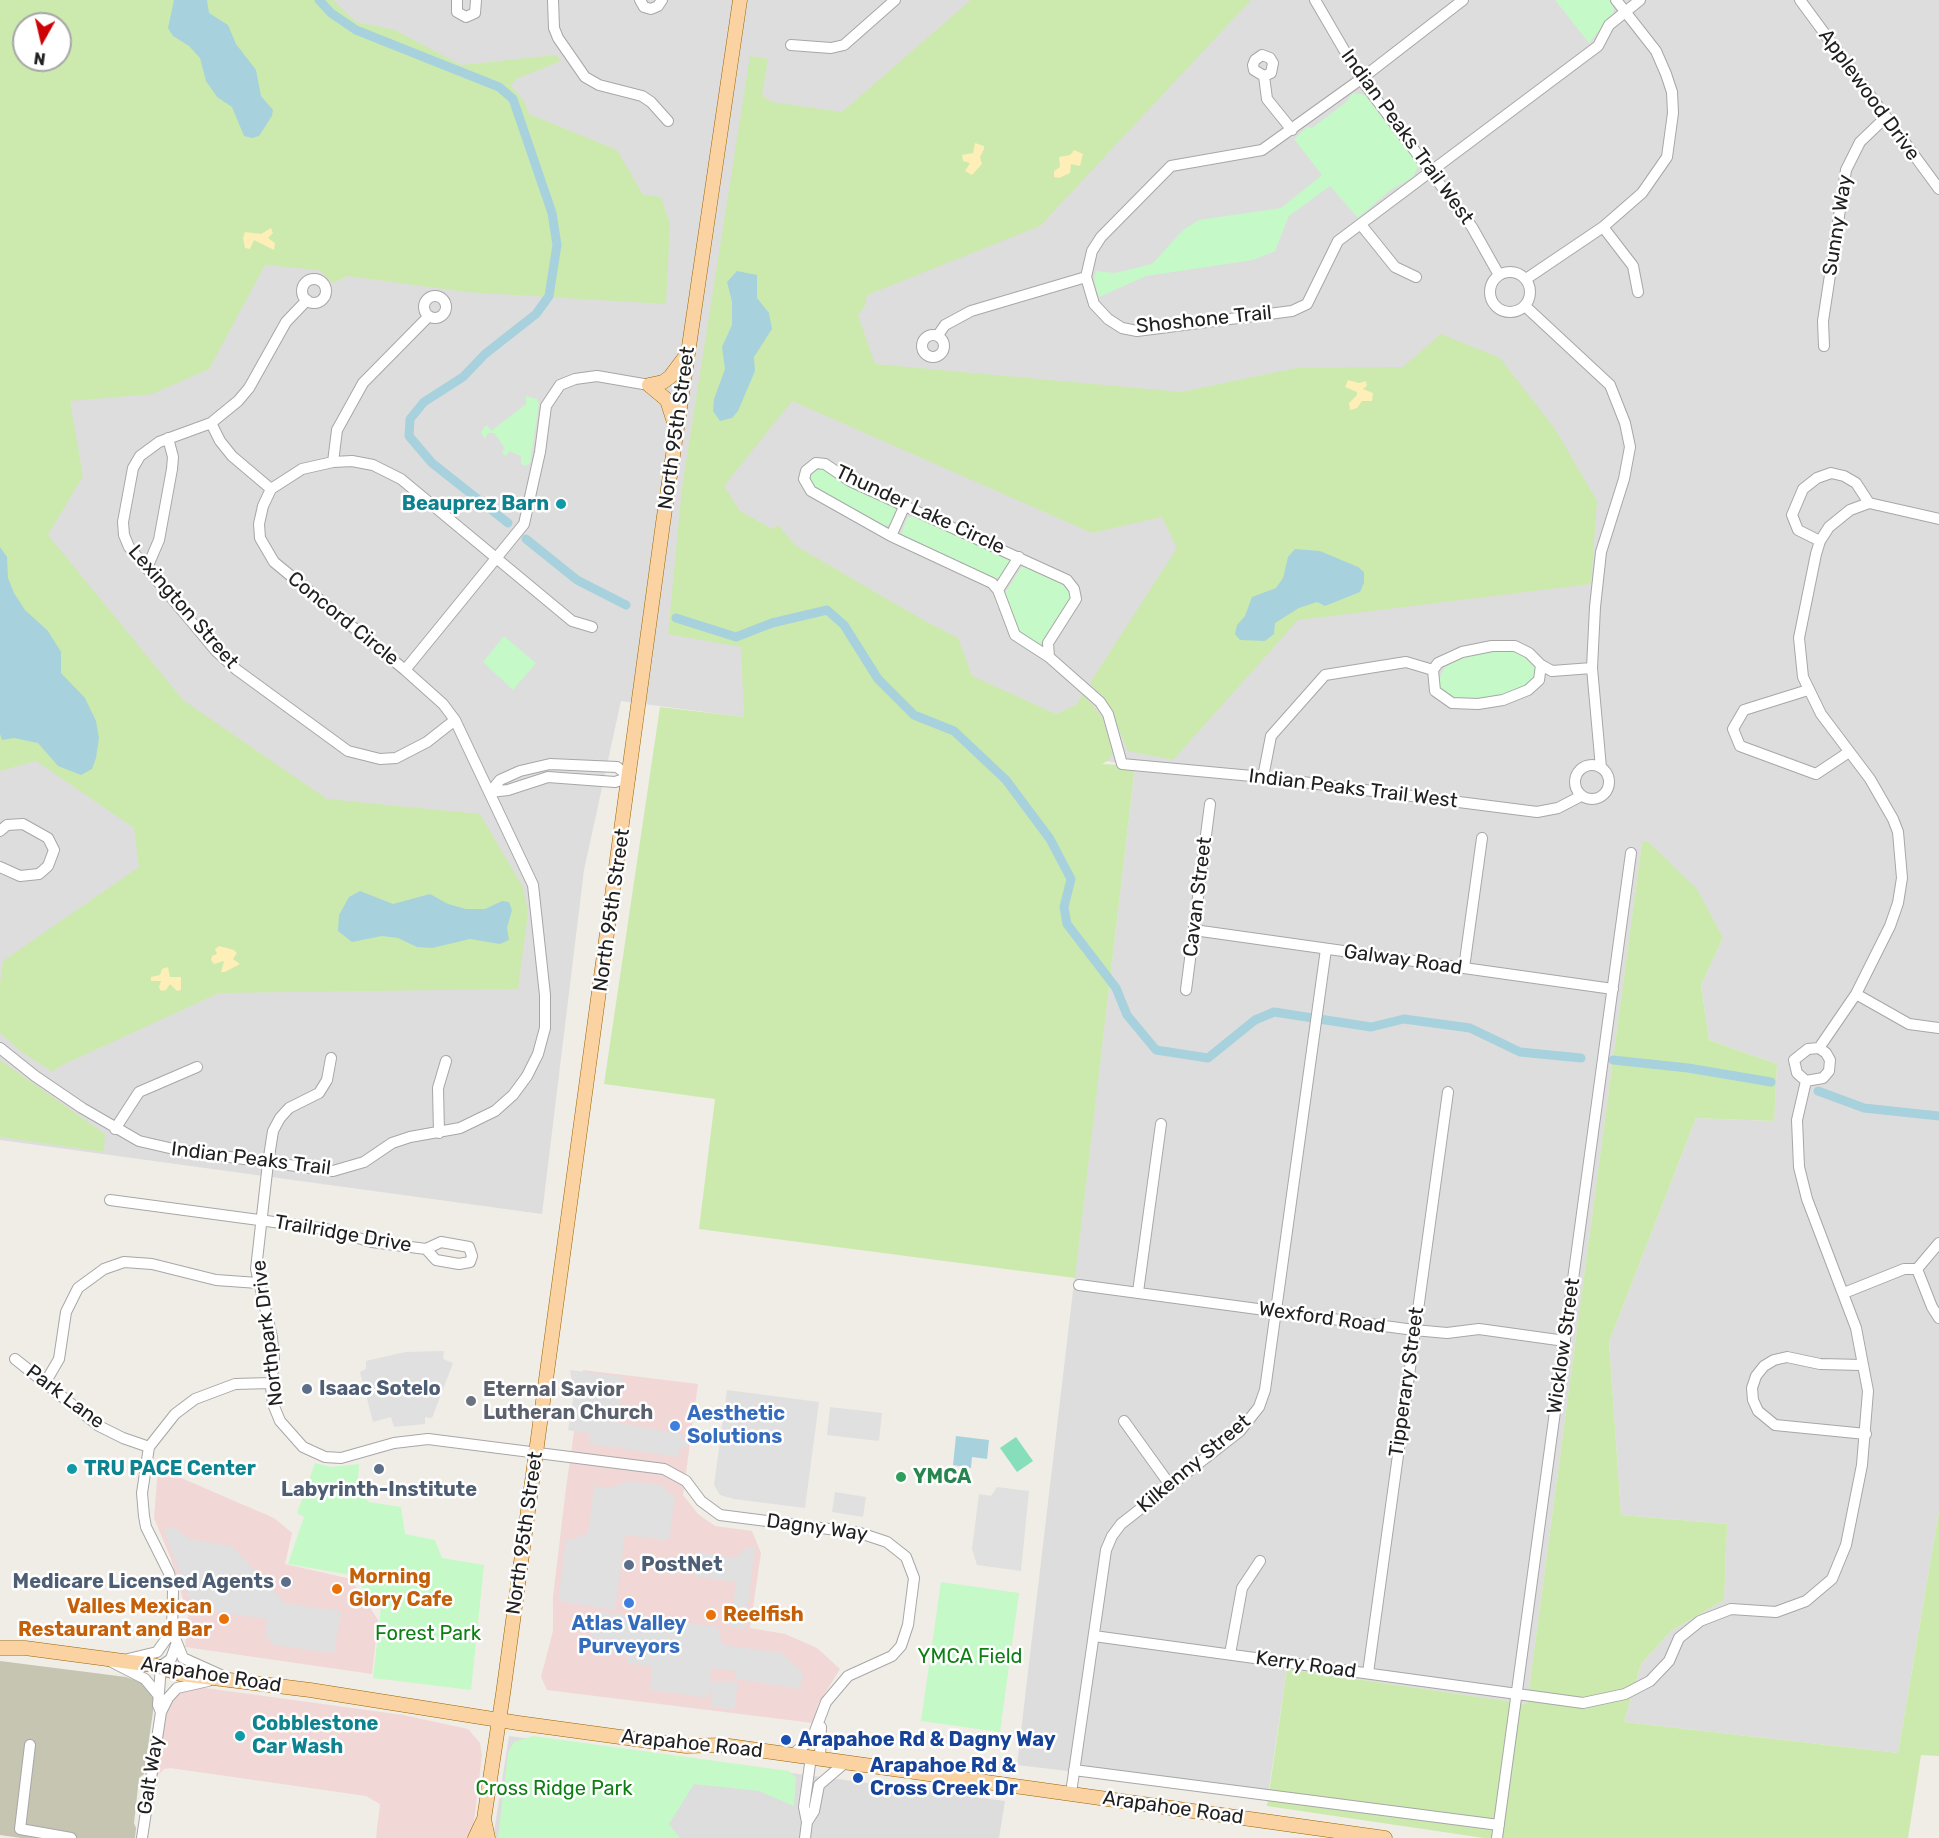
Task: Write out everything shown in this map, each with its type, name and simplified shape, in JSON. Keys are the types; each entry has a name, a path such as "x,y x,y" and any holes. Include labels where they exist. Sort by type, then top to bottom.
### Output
{"main road":[{"name":"North 95th Street","path":"475,1838 483,1819 500,1720 676,430 740,0"},
{"path":"649,385 663,382 670,377 680,367 687,353"},
{"path":"649,385 667,400 676,430"},
{"name":"Arapahoe Road","path":"0,1648 25,1648 161,1666 181,1674 310,1690 500,1720 686,1746 722,1745 793,1754 1385,1838"},
{"name":"North 95th Street","path":"483,1819 488,1838"}],"street":[{"path":"457,0 457,12 466,17 475,13 476,0"},
{"path":"553,0 554,28 558,38 585,77 599,85 642,96 651,102 668,121"},
{"path":"640,0 644,7 651,9 658,6 662,0"},
{"path":"791,45 831,48 844,45 894,0"},
{"name":"Indian Peaks Trail West","path":"1314,0 1361,79 1472,227 1499,275"},
{"path":"938,335 945,325 971,311 1086,277 1092,251 1101,237 1171,166 1262,150 1361,79 1463,0"},
{"path":"1526,279 1603,227 1642,193 1667,157 1672,134 1672,92 1656,51 1616,0"},
{"name":"Shoshone Trail","path":"1086,277 1094,304 1108,319 1122,328 1137,331 1292,311 1307,304 1338,241 1362,226 1431,171 1598,46 1609,25 1640,0"},
{"name":"Applewood Drive","path":"1800,0 1939,189"},
{"path":"1264,76 1267,99 1292,130"},
{"name":"Sunny Way","path":"1824,346 1823,321 1846,170 1860,142 1885,118"},
{"path":"1362,226 1395,267 1416,277"},
{"path":"1603,227 1633,266 1638,292"},
{"path":"1514,272 1526,279 1531,293 1525,306 1514,311 1497,306 1492,301 1491,287 1499,275 1514,272"},
{"name":"Lexington Street","path":"307,300 282,327 249,388 238,401 211,423 150,447 133,468 123,522 129,547 216,651 237,670 348,751 371,758 396,758 427,742 455,720"},
{"path":"1525,306 1610,385 1625,423 1630,447 1624,479 1601,552 1595,607 1592,668 1601,768 1608,779 1605,794 1593,800 1581,796 1574,785 1577,772 1590,765 1601,768"},
{"path":"333,462 337,430 363,383 428,317"},
{"path":"405,670 524,524 540,452 546,406 561,385 575,378 597,376 649,385"},
{"path":"211,423 219,441 232,456 271,489 302,469 333,462 352,461 388,471 572,621 592,627"},
{"path":"147,568 159,540 172,469 173,457 168,438"},
{"name":"Thunder Lake Circle","path":"998,590 984,577 891,537 811,491 805,483 805,475 813,465 825,464 850,481 904,507 1067,580 1075,592 1075,604 1048,644"},
{"path":"1820,541 1798,530 1792,514 1803,489 1817,478 1831,473 1844,476 1856,483 1869,503"},
{"name":"Concord Circle","path":"271,489 263,506 259,524 265,551 282,569 443,704 455,720 533,885 546,1010 538,1054 528,1076 513,1095"},
{"path":"1819,1048 1856,994 1894,914 1901,890 1901,856 1893,819 1870,779 1821,714 1808,690 1801,664 1799,638 1820,541 1838,518 1850,510 1869,503 1939,519"},
{"path":"891,537 904,507"},
{"path":"1019,557 998,590 1011,627 1020,640 1049,657"},
{"path":"1020,640 1038,645 1048,644 1049,657"},
{"path":"1552,671 1528,690 1503,700 1478,704 1452,703 1435,691 1433,670 1438,663 1462,652 1492,646 1515,646 1529,653 1541,665 1552,671 1592,668"},
{"name":"Indian Peaks Trail West","path":"1049,657 1085,687 1108,714 1122,764 1263,777 1537,812 1558,808 1581,796"},
{"path":"1263,777 1271,736 1325,675 1406,662 1433,670"},
{"path":"1539,681 1541,665"},
{"path":"1808,690 1744,710 1733,729 1740,746 1816,774 1849,752"},
{"path":"490,792 500,780 520,771 550,764 617,767 630,777"},
{"name":"Cavan Street","path":"1186,990 1210,804"},
{"path":"0,831 7,825 23,824 48,838 54,855 48,866 39,874 29,876 14,874 0,867"},
{"path":"1464,968 1482,838"},
{"name":"Wicklow Street","path":"1497,1838 1631,853"},
{"name":"Galway Road","path":"1194,930 1612,989"},
{"name":"Kilkenny Street","path":"1071,1793 1106,1550 1112,1536 1121,1524 1239,1431 1259,1407 1265,1390 1326,949"},
{"path":"1856,994 1909,1024 1939,1028"},
{"name":"Indian Peaks Trail","path":"0,1048 35,1076 115,1129 139,1141 164,1148 333,1171 364,1162 392,1143 476,1122 495,1111 513,1095"},
{"path":"1819,1048 1830,1060 1829,1071 1823,1078 1806,1082 1797,1073 1794,1060 1808,1049 1819,1048"},
{"name":"Northpark Drive","path":"331,1058 325,1085 319,1093 289,1108 279,1118 273,1131 268,1163 256,1269 272,1337 273,1404 280,1421 290,1436 303,1447 325,1457 341,1458 410,1440 428,1439 536,1451"},
{"path":"439,1133 438,1088 446,1061"},
{"path":"115,1129 139,1092 197,1067"},
{"name":"Kerry Road","path":"1094,1636 1583,1703 1625,1694 1650,1681 1669,1661 1679,1638 1700,1622 1731,1609 1776,1612 1806,1602 1832,1579 1846,1545 1866,1434 1869,1391 1856,1328 1807,1199 1798,1167 1797,1120 1806,1082"},
{"name":"Tipperary Street","path":"1368,1673 1448,1092"},
{"path":"1138,1292 1161,1124"},
{"name":"Trailridge Drive","path":"110,1200 326,1229 372,1242 426,1249"},
{"path":"1844,1293 1904,1269 1917,1269 1939,1243"},
{"path":"45,1383 59,1359 62,1328 78,1288 104,1269 124,1262 152,1264 216,1280 258,1283"},
{"path":"1917,1269 1932,1307 1939,1318"},
{"name":"Wexford Road","path":"1078,1285 1414,1330 1447,1333 1479,1329 1565,1341"},
{"path":"1862,1365 1820,1364 1787,1358 1774,1360 1764,1366 1756,1376 1752,1388 1753,1400 1758,1411 1775,1425 1866,1434"},
{"name":"Park Lane","path":"15,1359 99,1426 149,1447"},
{"path":"230,1680 185,1659 176,1645 172,1630 173,1591 169,1573 146,1527 143,1481 149,1447 175,1414 199,1397 235,1384 271,1383"},
{"path":"1124,1421 1170,1485"},
{"name":"Dagny Way","path":"536,1451 664,1469 686,1480 701,1501 720,1515 874,1536 906,1557 914,1578 908,1625 901,1646 892,1656 848,1676 826,1702 812,1739 793,1754"},
{"path":"1230,1654 1242,1588 1260,1561"},
{"path":"107,1659 128,1659 157,1652 172,1630"},
{"path":"161,1666 171,1659 176,1645"},
{"path":"107,1659 145,1679 159,1696"},
{"name":"Galt Way","path":"160,1712 158,1705 161,1666"},
{"name":"Galt Way","path":"142,1838 160,1712 169,1696 177,1688 206,1681 230,1680"},
{"name":"Dagny Way","path":"807,1822 804,1807 821,1717"},
{"path":"30,1745 20,1829 63,1837"},
{"path":"805,1838 807,1822 813,1811 819,1785 846,1762"},
{"name":"Arapahoe Road","path":"1074,1770 1498,1826"}],"shaded area":[{"path":"0,0 1939,0 1939,1511 1898,1753 1624,1722 1641,1664 1671,1631 1724,1600 1727,1524 1621,1515 1609,1342 1696,1118 1774,1121 1777,1064 1709,1040 1701,985 1723,938 1642,843 1527,1704 1287,1669 1268,1795 1017,1765 1135,766 1107,761 1100,764 621,701 584,870 542,1214 0,1140"},
{"path":"444,1351 443,1359 453,1363 432,1418 425,1417 425,1424 394,1427 391,1417 373,1422 360,1372 366,1369 366,1361 405,1352"},
{"path":"570,1370 623,1377 618,1423 682,1434 681,1439 687,1441 687,1447 680,1448 678,1457 620,1448 620,1443 617,1448 590,1444 589,1434 568,1430 574,1394"},
{"path":"583,1370 698,1384 683,1495 698,1514 715,1526 752,1531 761,1553 750,1628 785,1634 817,1648 840,1669 818,1704 813,1723 547,1690 541,1677 553,1631 553,1597"},
{"path":"727,1390 819,1402 805,1508 734,1499 720,1495 714,1485"},
{"path":"830,1407 882,1413 879,1441 827,1435"},
{"path":"158,1468 274,1518 292,1533 285,1564 351,1579 378,1620 372,1674 185,1647 188,1616 171,1559 154,1518"},
{"path":"630,1481 664,1486 669,1494 675,1495 669,1540 625,1535 615,1610 558,1601 566,1539 574,1539 588,1533 594,1486 609,1488"},
{"path":"997,1487 1029,1491 1021,1571 977,1565 972,1549 979,1494 991,1496"},
{"path":"835,1492 866,1497 863,1517 832,1512"},
{"path":"174,1527 190,1539 232,1546 286,1604 341,1611 334,1653 271,1645 271,1639 265,1638 267,1619 193,1609 164,1530"},
{"path":"747,1547 755,1548 745,1629 730,1627 736,1582 694,1576 698,1552 735,1558"},
{"path":"596,1611 718,1627 723,1645 782,1653 803,1673 800,1689 735,1679 736,1671 712,1668 710,1681 738,1681 734,1710 711,1707 712,1693 708,1692 708,1698 650,1690 652,1667 628,1663 628,1655 596,1650 591,1642"},
{"path":"0,1661 126,1677 147,1685 155,1698 144,1774 139,1778 134,1823 135,1838 21,1838 0,1835"},
{"path":"198,1687 403,1715 468,1729 480,1743 482,1755 472,1838 376,1838 380,1804 366,1796 170,1768 164,1769 157,1776 168,1703 176,1692"},
{"path":"509,1736 1005,1801 999,1838 493,1838"}],"green space":[{"path":"0,0 333,0 356,22 395,30 461,65 556,55 561,61 516,79 511,86 524,101 529,114 617,150 643,195 661,197 670,224 666,304 466,292 348,276 332,283 320,270 265,265 209,369 152,394 70,401 83,476 48,535 183,700 327,799 480,814 523,887 528,913 518,989 219,993 58,1067 53,1072 23,1053 0,1033 0,984 3,961 139,867 134,828 36,761 0,771"},
{"path":"971,0 1251,0 1040,226 867,295 865,306 858,315 875,364 1181,392 1296,368 1403,367 1441,334 1500,358 1555,429 1597,501 1591,584 1298,620 1173,760 1128,751 1108,704 1090,683 1177,548 1162,517 1092,533 792,401 724,486 740,511 772,529 778,525 796,546 958,638 972,676 1056,714 1076,705 1083,694 1102,717 1113,752 1109,760 1102,764 1135,766 1075,1278 699,1229 715,1099 604,1084 660,707 744,717 741,647 668,634 682,488 750,56 768,59 762,95 771,102 842,112"},
{"path":"1555,0 1609,0 1614,8 1613,14 1589,43"},
{"path":"1353,93 1365,95 1419,165 1413,177 1389,191 1358,218 1330,186 1289,216 1275,251 1253,260 1146,276 1099,297 1094,280 1096,271 1115,273 1152,264 1183,230 1199,220 1281,208 1322,175 1294,139 1307,127 1312,128 1346,102"},
{"path":"526,396 537,399 539,404 530,463 526,466 521,464 521,456 509,451 506,457 502,452 505,448 494,433 488,433 485,439 481,433 487,425 491,431 526,404"},
{"path":"820,468 894,505 897,511 891,524 881,527 818,490 812,482 811,475"},
{"path":"916,516 1006,555 1010,561 1003,576 993,579 901,535 907,518"},
{"path":"1025,565 1062,582 1069,588 1072,602 1045,641 1039,644 1017,630 1005,593"},
{"path":"504,636 536,663 513,690 483,662"},
{"path":"1496,649 1522,651 1535,662 1537,672 1532,682 1518,692 1478,701 1450,698 1442,693 1438,681 1445,667 1469,655"},
{"path":"1642,842 1648,842 1697,889 1723,938 1701,985 1709,1040 1777,1064 1774,1121 1696,1118 1609,1342 1621,1515 1727,1524 1724,1600 1671,1631 1641,1664 1624,1722 1898,1753 1939,1511 1939,1756 1921,1755 1908,1838 1484,1838 1267,1806 1287,1669 1527,1704"},
{"path":"0,1060 105,1134 104,1152 0,1137"},
{"path":"1016,1437 1033,1461 1017,1472 1000,1448"},
{"name":"Forest Park","path":"315,1463 331,1467 359,1464 357,1491 369,1502 401,1507 405,1534 435,1540 442,1558 484,1565 471,1690 373,1678 381,1607 351,1575 288,1564 304,1517 297,1513"},
{"name":"YMCA Field","path":"941,1582 1019,1593 1000,1732 921,1721"},
{"name":"Cross Ridge Park","path":"533,1736 789,1771 796,1778 794,1806 759,1791 694,1784 669,1824 680,1838 498,1838 508,1753 514,1742"}],"sand":[{"path":"975,143 984,146 984,149 980,157 982,164 972,175 965,171 970,163 963,161 962,155 973,153"},
{"path":"1074,150 1083,154 1080,166 1071,164 1070,173 1059,178 1054,177 1054,171 1060,167 1059,157 1070,155"},
{"path":"271,228 273,233 268,238 275,243 274,250 254,240 250,249 245,248 243,238 245,232 261,234"},
{"path":"1348,380 1359,383 1366,381 1367,386 1363,389 1373,393 1372,401 1362,401 1357,408 1350,410 1349,403 1357,392 1345,387"},
{"path":"219,946 234,950 237,953 233,959 240,964 221,972 224,961 214,964 211,960 212,956 217,954 215,949"},
{"path":"168,967 170,977 181,977 181,990 177,991 170,984 166,990 161,991 159,987 161,981 151,981 151,977 160,975 162,969"}],"water":[{"path":"174,0 207,0 209,13 228,25 236,44 256,70 261,96 273,110 272,116 259,136 252,138 244,136 232,107 217,97 206,81 200,58 189,46 173,36 168,28"},
{"path":"737,271 757,275 757,298 769,313 772,329 754,357 755,371 738,411 732,418 720,421 713,411 714,399 725,369 722,347 732,325 732,302 727,282"},
{"path":"0,547 7,557 8,578 14,593 25,610 48,631 61,652 61,673 85,698 96,721 99,738 96,758 92,769 81,775 58,766 38,743 14,738 2,740 0,734"},
{"path":"1295,549 1320,551 1358,567 1364,572 1364,583 1360,592 1325,606 1317,602 1299,608 1275,623 1274,634 1265,641 1240,640 1235,634 1237,625 1245,616 1252,597 1276,588 1283,578 1288,557"},
{"path":"360,891 393,904 430,894 448,904 466,909 485,909 502,901 509,902 512,910 507,928 509,940 500,944 470,939 432,948 417,947 398,938 382,936 352,942 338,931 339,915 349,897"},
{"path":"956,1436 989,1440 987,1459 972,1457 971,1468 953,1465"}],"waterway":[{"path":"319,0 331,13 356,30 499,87 513,99 552,213 557,245 549,296 536,314 485,354 463,377 424,402 410,419 409,436 432,463 508,523"},
{"path":"526,539 577,580 626,605"},
{"path":"676,618 736,637 772,623 827,610 844,625 878,679 914,715 954,731 1006,780 1050,839 1071,879 1064,907 1067,924 1116,988 1127,1015 1156,1050 1208,1058 1255,1020 1274,1012 1371,1027 1404,1019 1470,1028 1520,1052 1581,1058"},
{"path":"1613,1060 1688,1068 1771,1082"},
{"path":"1818,1091 1864,1108 1939,1116"}],"place":[{"name":"Beauprez Barn","path":"561,504"},
{"name":"Isaac Sotelo","path":"307,1389"},
{"name":"Eternal Savior Lutheran Church","path":"471,1401"},
{"name":"Aesthetic Solutions","path":"675,1426"},
{"name":"TRU PACE Center","path":"72,1469"},
{"name":"Labyrinth-Institute","path":"379,1469"},
{"name":"YMCA","path":"901,1477"},
{"name":"PostNet","path":"629,1565"},
{"name":"Medicare Licensed Agents","path":"286,1582"},
{"name":"Morning Glory Cafe","path":"337,1589"},
{"name":"Atlas Valley Purveyors","path":"629,1603"},
{"name":"Reelfish","path":"711,1615"},
{"name":"Valles Mexican Restaurant and Bar","path":"224,1619"},
{"name":"Cobblestone Car Wash","path":"240,1736"},
{"name":"Arapahoe Rd & Dagny Way","path":"786,1740"},
{"name":"Arapahoe Rd & Cross Creek Dr","path":"858,1778"}]}
